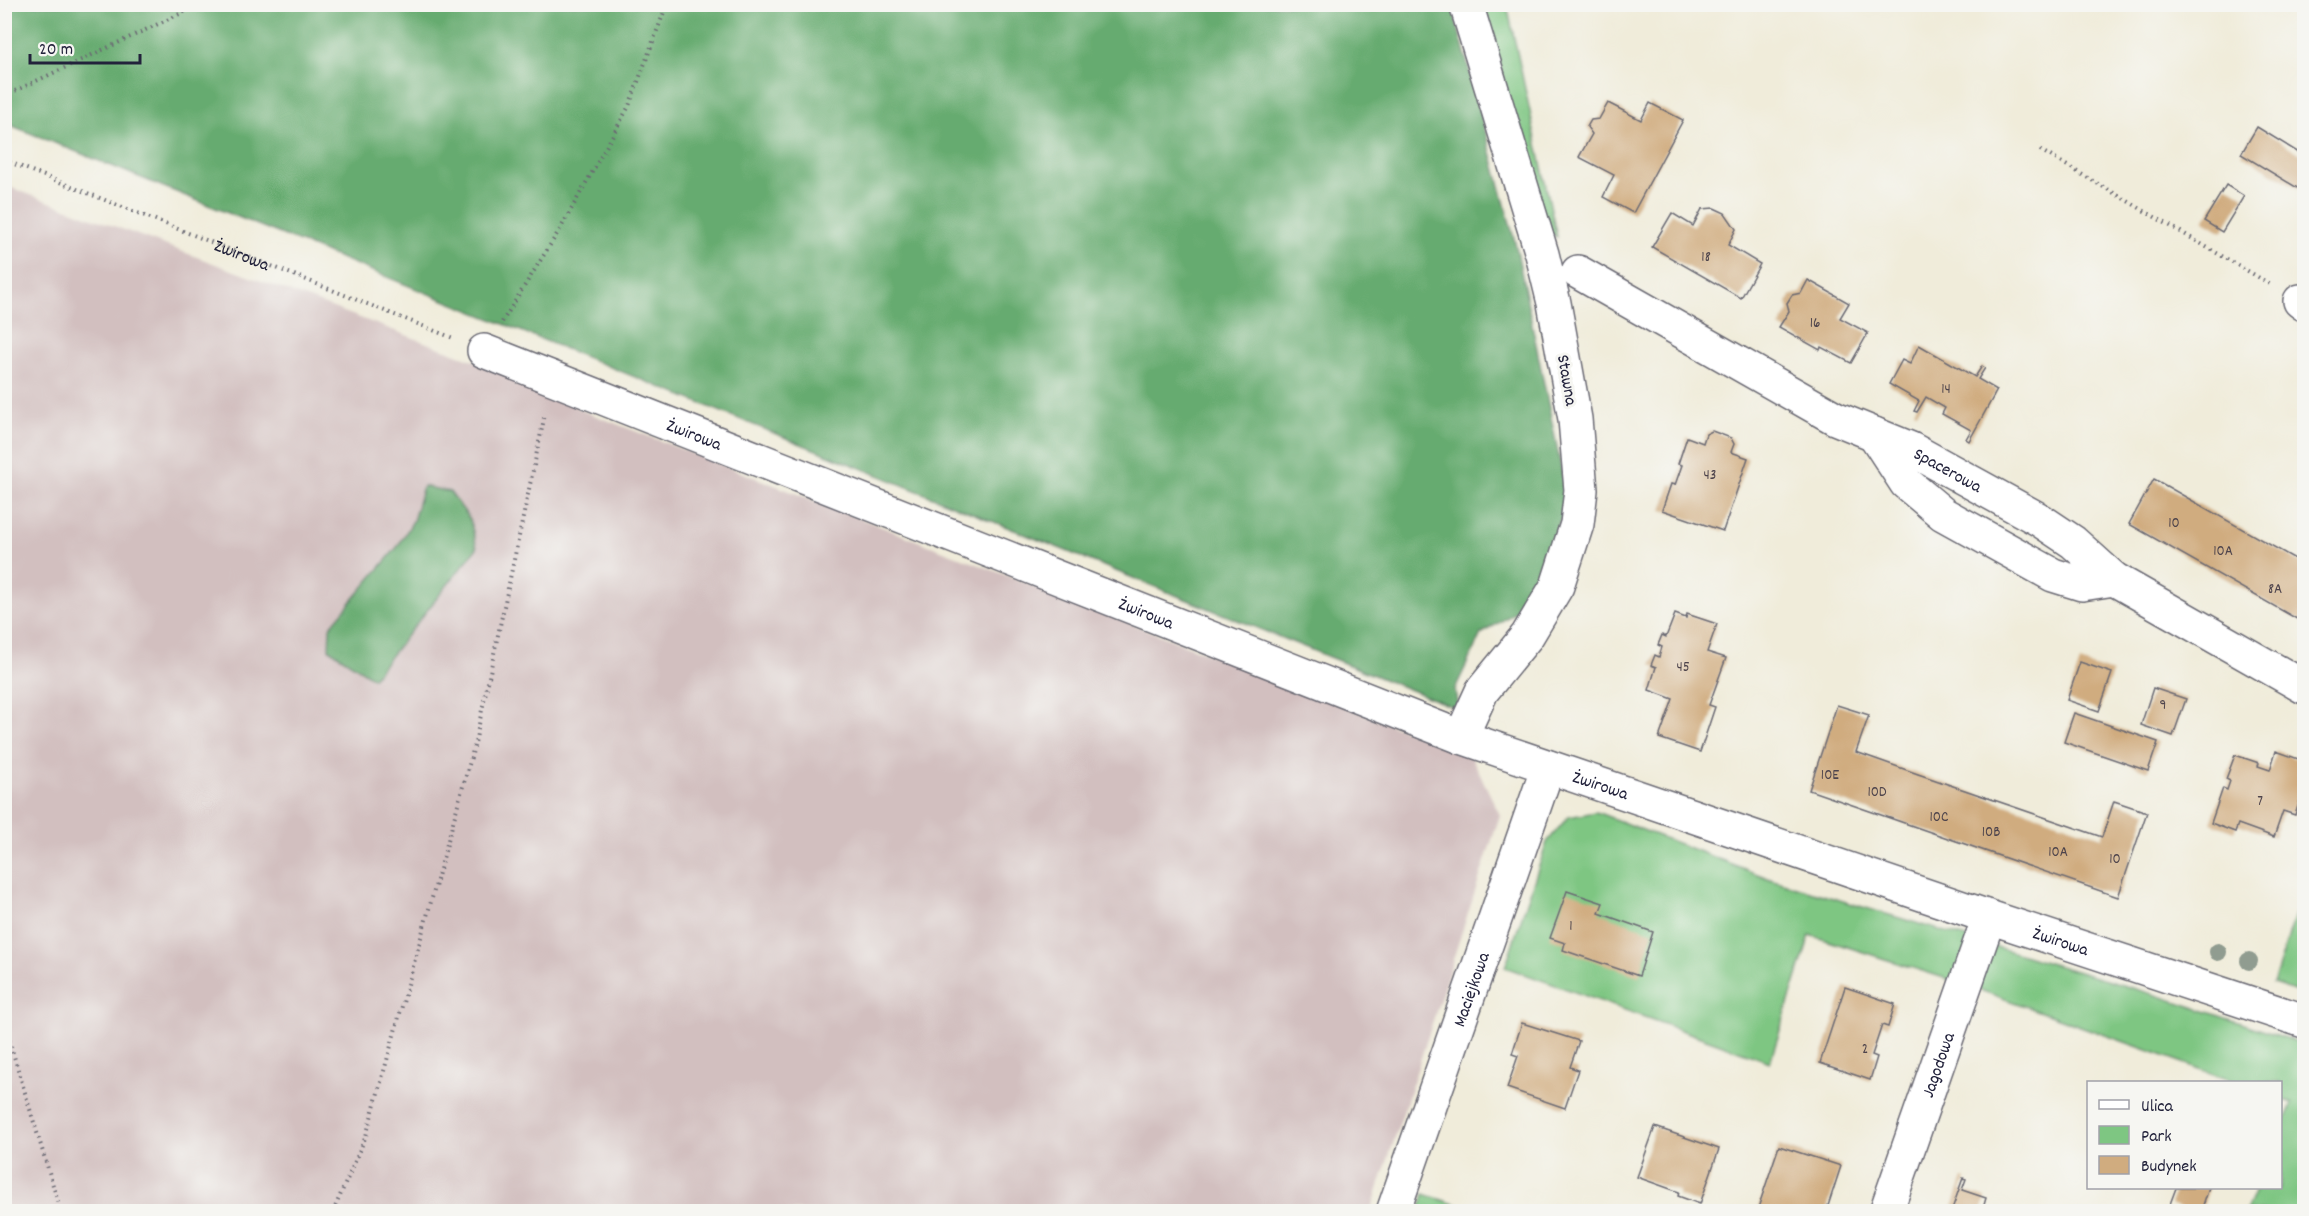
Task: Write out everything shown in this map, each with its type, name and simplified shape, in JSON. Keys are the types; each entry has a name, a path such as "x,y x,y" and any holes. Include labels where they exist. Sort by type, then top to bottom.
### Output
{"street":[{"name":"Stawna","path":"1461,737 1482,691 1527,636 1557,586 1577,525 1581,490 1575,419 1554,303 1542,254 1466,4"},
{"name":"Spacerowa","path":"1578,273 1835,418 1911,449 2040,520 2073,542 2114,579 2304,687"},
{"name":"Żwirowa","path":"484,351 1461,737 1989,917 2304,1021"},
{"name":"Maciejkowa","path":"1393,1212 1548,767"},
{"name":"Jagodowa","path":"1886,1212 1989,917"}],"path":[{"path":"4,96 201,4"},
{"path":"484,351 562,226 629,106 668,4"},
{"path":"2040,150 2302,302"},
{"name":"Żwirowa","path":"4,160 484,351"},
{"path":"333,1212 366,1137 475,743 552,378"},
{"path":"4,1023 61,1212"}],"shaded area":[{"path":"4,185 518,377 586,412 1471,756 1500,815 1371,1211 5,1211"}],"green space":[{"path":"4,5 1452,5 1516,246 1568,501 1528,604 1481,634 1455,689 1458,709 5,123"},
{"path":"1484,5 1507,5 1557,237 1543,230"},
{"path":"423,486 450,492 470,519 477,548 373,678 329,649 330,627 398,546 413,521"},
{"path":"1596,812 1773,880 2169,999 2304,1044 2304,1211 2246,1211 2256,1189 2282,1189 2282,1128 2292,1103 2282,1098 2282,1081 2233,1081 1966,985 1810,935 1770,1062 1505,967 1547,842 1568,817"},
{"path":"2304,888 2304,994 2273,984"},
{"path":"1424,1194 1476,1211 1419,1211"}],"building":[{"path":"1608,103 1641,120 1650,103 1683,120 1633,213 1603,197 1614,175 1579,157 1592,134 1587,127 1591,120 1599,119"},
{"path":"2257,127 2304,156 2304,192 2241,154"},
{"path":"2226,185 2244,196 2222,232 2204,221"},
{"path":"1714,208 1725,213 1736,229 1728,245 1760,264 1741,298 1652,247 1672,213 1693,226 1702,209"},
{"path":"1808,280 1849,303 1840,318 1868,333 1851,363 1821,347 1820,350 1779,327 1789,311 1787,303 1792,295 1801,293"},
{"path":"1919,345 1975,377 1982,366 1985,368 1978,379 1997,390 1969,441 1966,439 1971,430 1942,414 1945,408 1926,397 1917,412 1914,411 1919,401 1889,384 1902,360 1910,364"},
{"path":"1712,431 1731,438 1734,444 1731,452 1748,458 1723,531 1662,510 1671,484 1675,485 1682,465 1678,464 1687,437 1703,443 1706,434"},
{"path":"2304,444 2304,458 2298,455"},
{"path":"2154,479 2304,564 2304,623 2129,524"},
{"path":"1675,614 1686,618 1687,614 1717,624 1707,652 1726,658 1709,705 1715,707 1700,752 1659,738 1673,699 1649,690 1656,667 1651,665 1655,655 1659,657 1662,647 1658,645 1662,635 1666,637"},
{"path":"2080,662 2112,673 2099,711 2067,700"},
{"path":"2153,688 2186,699 2173,736 2141,725"},
{"path":"1837,705 1869,715 1856,752 1918,774 2102,837 2114,801 2147,812 2118,897 1809,790"},
{"path":"2074,713 2158,742 2148,771 2064,742"},
{"path":"2276,751 2304,761 2304,788 2295,815 2283,811 2274,837 2238,824 2235,832 2211,823 2223,788 2227,790 2230,781 2226,779 2235,755 2259,763 2258,766 2270,770"},
{"path":"1567,891 1603,903 1599,913 1653,932 1639,976 1563,950 1565,943 1550,938"},
{"path":"1845,987 1895,1004 1888,1027 1882,1025 1872,1055 1877,1057 1870,1080 1820,1063"},
{"path":"1522,1023 1579,1041 1570,1067 1578,1070 1565,1108 1507,1088 1518,1056 1512,1054"},
{"path":"1655,1127 1719,1149 1700,1204 1678,1196 1679,1192 1637,1177"},
{"path":"1779,1146 1841,1166 1826,1212 1769,1212 1758,1208"},
{"path":"1963,1178 1966,1179 1962,1190 1986,1198 1982,1212 1951,1212"},
{"path":"2176,1189 2209,1189 2201,1212 2192,1212 2170,1204"}]}
